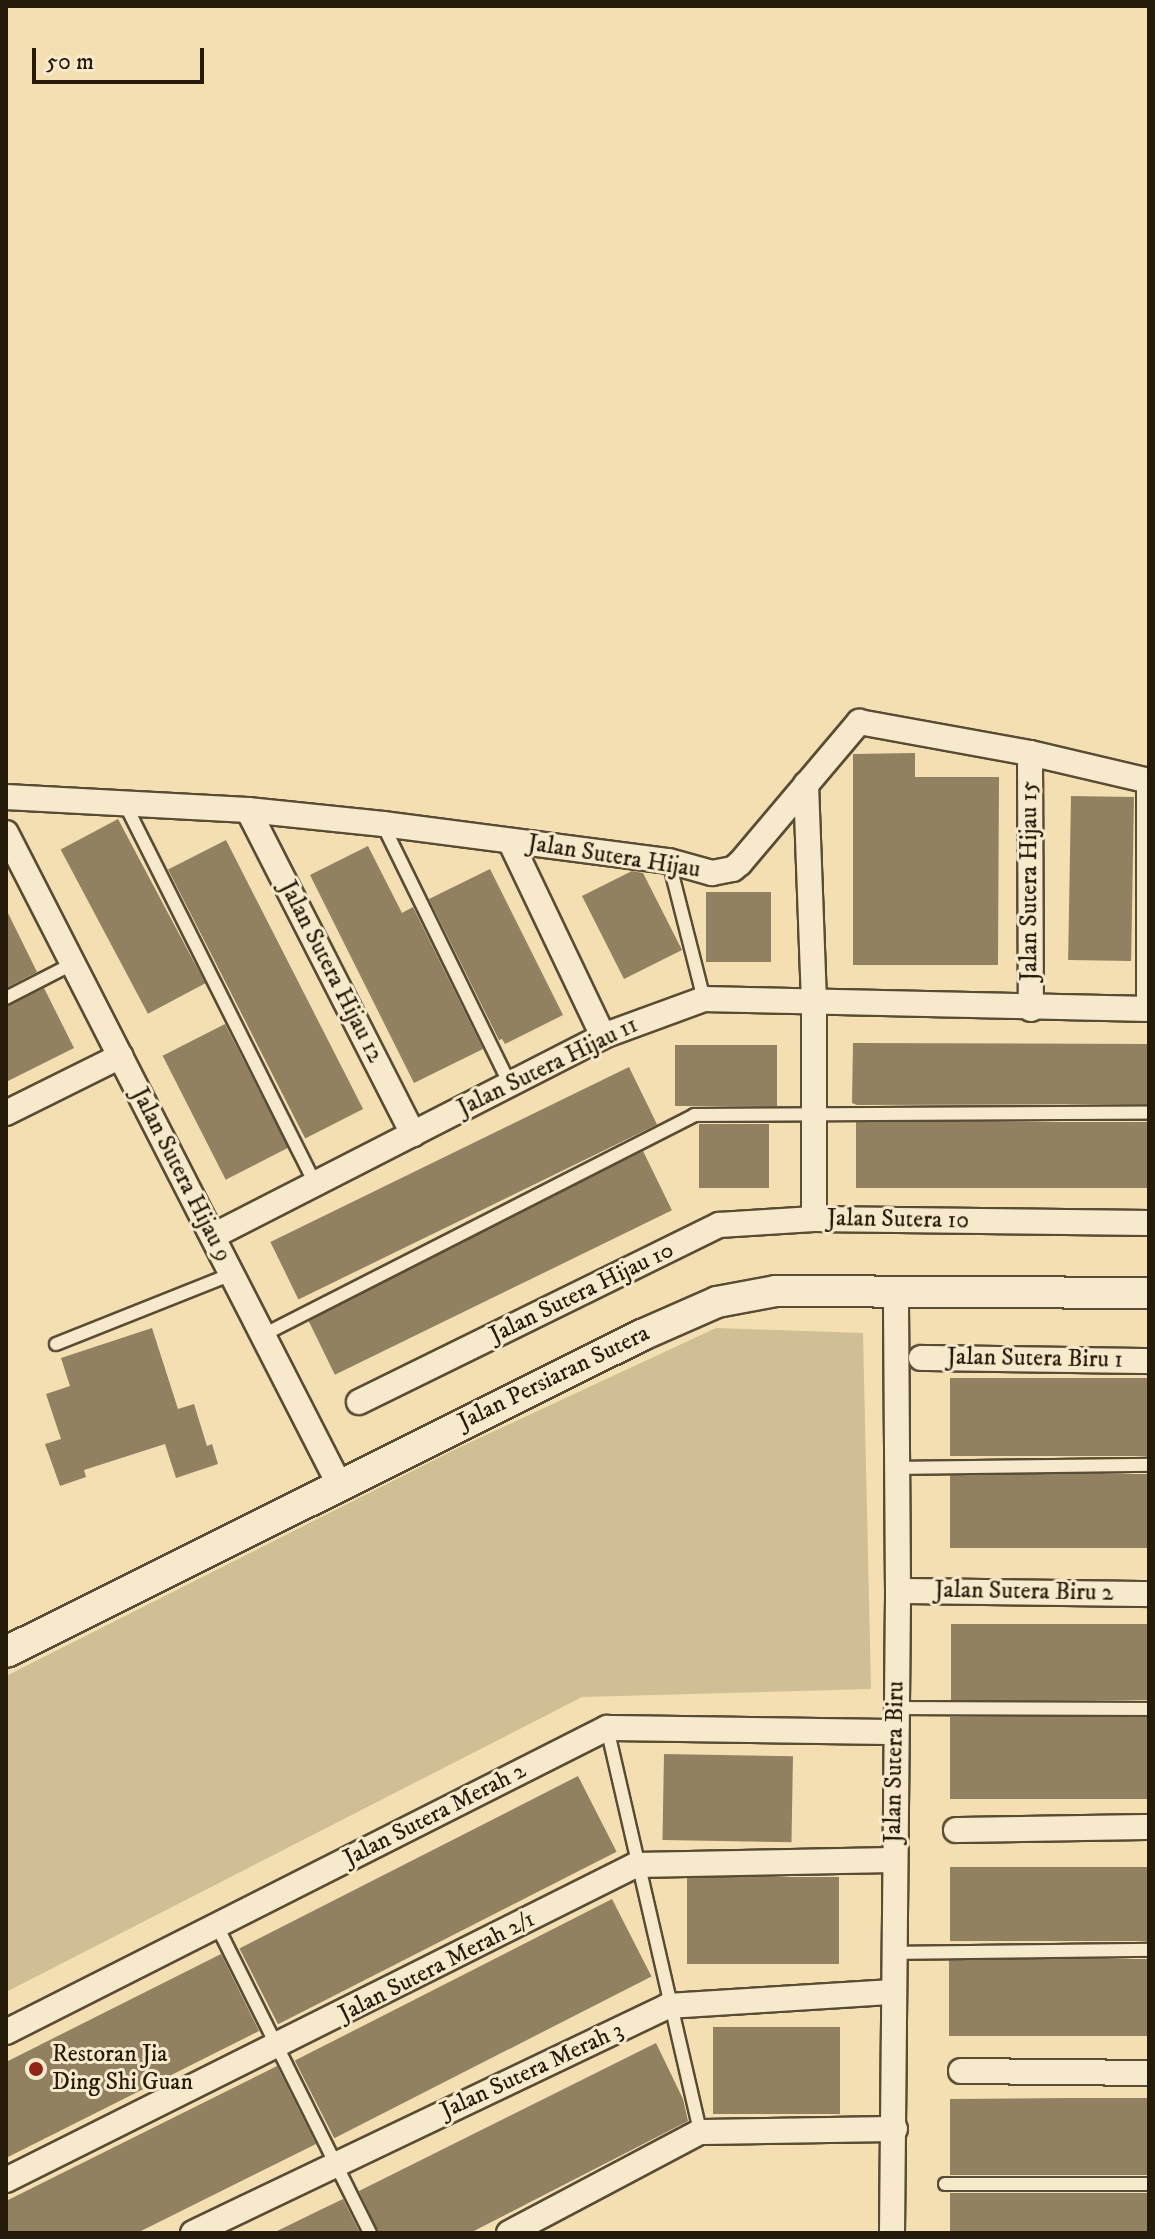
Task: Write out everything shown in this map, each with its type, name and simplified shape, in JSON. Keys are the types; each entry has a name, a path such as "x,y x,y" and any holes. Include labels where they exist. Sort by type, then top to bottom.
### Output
{"street":[{"name":"Jalan Sutera Hijau","path":"6,797 248,810 383,824 669,861 712,873 733,869 859,722 1030,753 1146,780"},
{"name":"Jalan Sutera Hijau 15","path":"1030,753 1031,1009"},
{"name":"Jalan Sutera 10","path":"806,784 814,1004 814,1219 1149,1223"},
{"name":"Jalan Sutera Hijau 12","path":"248,810 413,1134"},
{"path":"6,833 15,870"},
{"path":"510,841 603,1036"},
{"name":"Jalan Sutera Hijau 9","path":"15,870 74,963 339,1484"},
{"name":"Jalan Sutera Hijau 11","path":"213,1236 603,1036 704,999 1031,1009 1146,1009"},
{"path":"6,1113 121,1056"},
{"name":"Jalan Sutera Hijau 10","path":"359,1402 719,1225 814,1219"},
{"name":"Jalan Sutera Biru","path":"892,2233 895,2129 893,1860 898,1591 896,1290"},
{"name":"Jalan Persiaran Sutera","path":"6,1652 339,1484 642,1335 717,1302 776,1291 1149,1293"},
{"name":"Jalan Sutera Biru 1","path":"921,1358 1149,1361"},
{"name":"Jalan Sutera Biru 2","path":"898,1591 1149,1594"},
{"name":"Jalan Sutera Merah 2","path":"6,2032 607,1728 895,1720"},
{"path":"956,1830 1149,1827"},
{"name":"Jalan Sutera Merah 2/1","path":"6,2180 636,1865 893,1860"},
{"name":"Jalan Sutera Merah 3","path":"193,2233 668,2006 893,1992"},
{"path":"961,2071 1149,2073"},
{"path":"509,2233 700,2132 895,2129"}],"lane":[{"path":"1146,780 1146,1009"},
{"path":"125,804 316,1185"},
{"path":"383,824 510,1084"},
{"path":"669,861 704,999"},
{"path":"6,998 74,963"},
{"path":"263,1335 694,1115 1149,1113"},
{"path":"56,1344 232,1274"},
{"path":"897,1468 1149,1465"},
{"path":"895,1720 1149,1709"},
{"path":"607,1728 668,2006 700,2132"},
{"path":"217,1926 370,2233"},
{"path":"893,1953 1149,1950"},
{"path":"945,2184 1149,2184"}],"shaded area":[{"path":"716,1328 863,1333 871,1689 582,1697 6,1992 6,1676 460,1447"}],"building":[{"path":"915,753 915,777 999,777 998,965 853,965 853,754"},
{"path":"1071,796 1134,797 1131,961 1068,960"},
{"path":"118,819 205,983 148,1014 61,850"},
{"path":"226,840 363,1109 305,1139 168,870"},
{"path":"368,846 402,913 413,907 483,1049 414,1083 310,875"},
{"path":"490,869 563,1015 505,1044 502,1039 499,1040 429,899"},
{"path":"632,871 643,873 682,950 624,979 582,896"},
{"path":"706,892 771,892 771,962 706,962"},
{"path":"6,909 37,972 6,988"},
{"path":"44,988 74,1048 6,1082 6,1007"},
{"path":"225,1024 288,1148 226,1180 163,1056"},
{"path":"853,1043 1149,1044 1149,1104 857,1105 852,1103"},
{"path":"675,1045 777,1045 777,1106 675,1106"},
{"path":"629,1067 657,1125 298,1299 270,1242"},
{"path":"856,1122 1149,1122 1149,1188 856,1188"},
{"path":"699,1124 769,1124 769,1188 699,1188"},
{"path":"643,1151 672,1210 335,1375 306,1315"},
{"path":"152,1328 178,1409 194,1404 207,1446 212,1444 218,1464 176,1478 165,1444 84,1470 86,1477 60,1486 45,1444 61,1439 46,1394 70,1386 61,1358"},
{"path":"950,1378 1149,1378 1149,1456 950,1456"},
{"path":"950,1474 1149,1474 1149,1548 950,1548"},
{"path":"951,1624 1149,1624 1149,1700 951,1700"},
{"path":"950,1717 1149,1717 1149,1799 950,1799"},
{"path":"664,1754 793,1756 791,1842 662,1840"},
{"path":"578,1776 617,1852 278,2024 239,1949"},
{"path":"950,1867 1149,1867 1149,1941 950,1941"},
{"path":"687,1877 839,1877 839,1964 687,1964"},
{"path":"612,1899 651,1977 334,2138 295,2061"},
{"path":"221,1954 259,2031 6,2158 6,2062"},
{"path":"949,1959 1149,1959 1149,2036 949,2036"},
{"path":"713,2027 840,2027 840,2114 713,2114"},
{"path":"656,2043 683,2099 688,2121 470,2233 379,2233 359,2191"},
{"path":"277,2066 316,2144 137,2233 6,2233 6,2201"},
{"path":"1149,2098 1149,2175 950,2175 950,2099"},
{"path":"950,2193 1149,2193 1149,2233 950,2233"},
{"path":"343,2199 360,2233 273,2233 320,2210"}],"place":[{"name":"Restoran Jia Ding Shi Guan","path":"36,2069"}]}
